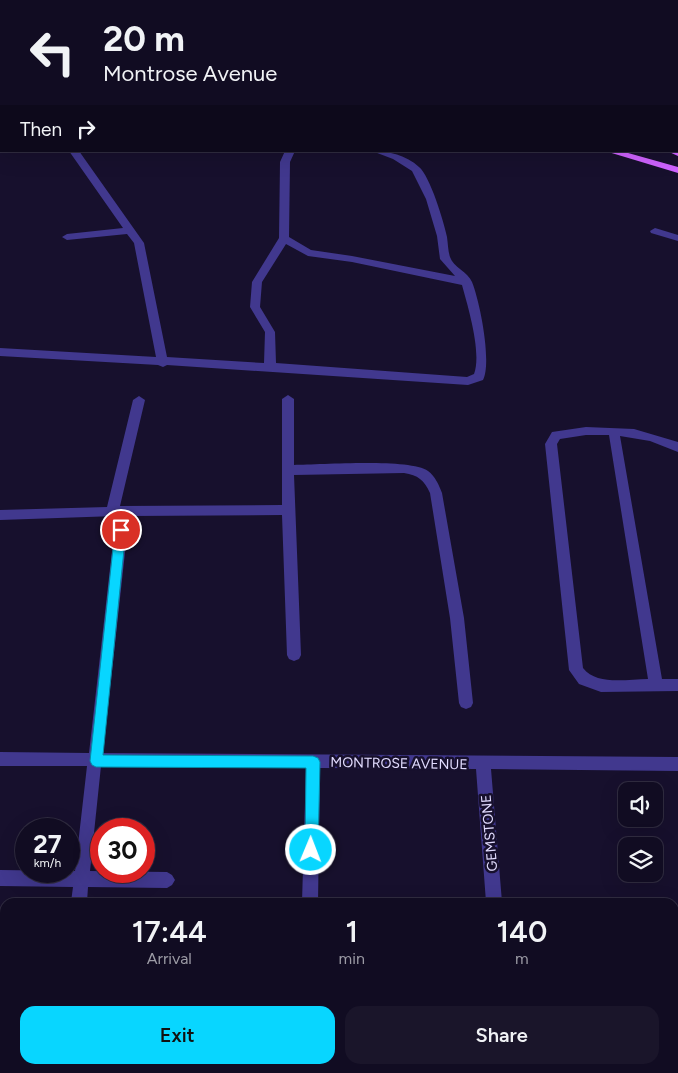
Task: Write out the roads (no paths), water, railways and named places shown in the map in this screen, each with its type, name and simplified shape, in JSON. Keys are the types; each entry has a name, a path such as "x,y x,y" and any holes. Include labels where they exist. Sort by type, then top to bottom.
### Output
{"main road":[{"path":"614,152 678,170"}],"street":[{"path":"75,152 139,243 163,362"},
{"path":"270,367 270,332 255,307 257,282 284,238 285,162 290,152"},
{"path":"0,352 270,367 468,381 479,377 482,368 479,334 467,282 446,259 442,236 431,199 416,169 396,157 380,152"},
{"path":"67,237 130,230"},
{"path":"655,231 678,238"},
{"path":"284,238 308,253 352,259 467,282"},
{"path":"288,399 288,510 294,655"},
{"path":"80,898 96,761 117,511 140,400"},
{"path":"678,447 637,432 571,432 556,435 551,444 576,670 584,680 601,686 678,685"},
{"path":"614,432 656,685"},
{"path":"288,470 404,468 420,471 430,478 436,493 457,618 466,703"},
{"path":"0,515 117,511 288,510"},
{"name":"MONTROSE AVENUE","path":"0,760 678,764"},
{"path":"310,898 313,762"},
{"name":"GEMSTONE","path":"483,764 494,898"},
{"path":"0,878 167,880"}]}
